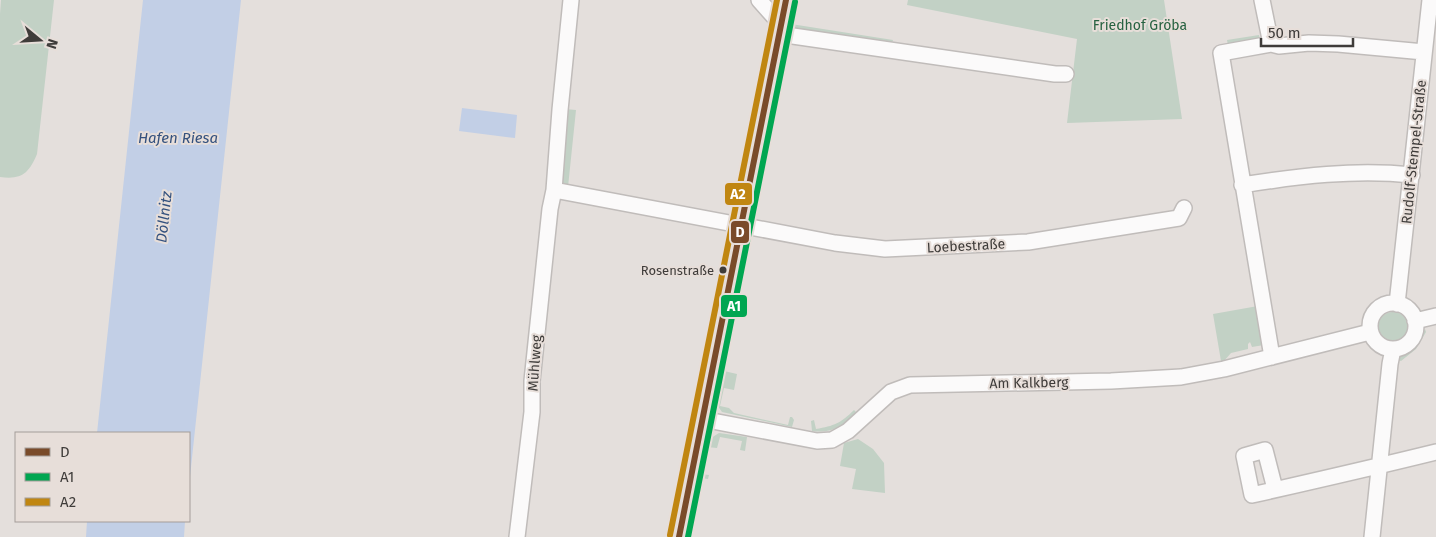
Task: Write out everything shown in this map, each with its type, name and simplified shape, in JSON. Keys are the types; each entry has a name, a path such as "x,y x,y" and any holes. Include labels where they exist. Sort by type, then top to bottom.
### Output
{"street":[{"name":"Mühlweg","path":"517,537 532,412 532,381 550,209 554,190 571,0"},
{"path":"759,0 775,18 780,28"},
{"path":"679,537 786,0"},
{"path":"1262,0 1271,44"},
{"name":"Rudolf-Stempel-Straße","path":"1397,304 1430,0"},
{"path":"780,28 1055,74 1066,74"},
{"path":"1272,357 1221,53 1271,44 1279,46 1338,44 1424,52"},
{"path":"1242,185 1300,176 1352,172 1412,175"},
{"path":"554,190 741,226"},
{"name":"Loebestraße","path":"741,226 836,244 885,250 1028,242 1179,218 1184,208"},
{"path":"1397,304 1410,312 1415,321 1416,328 1411,341 1406,345 1393,349 1379,345 1370,332 1374,313 1384,305 1397,304"},
{"path":"1415,321 1436,316"},
{"name":"Am Kalkberg","path":"702,419 817,441 832,440 848,431 891,392 910,385 1111,381 1174,377 1224,369 1370,332"},
{"path":"1372,537 1393,349"},
{"path":"1276,489 1436,452"}],"green space":[{"path":"1,0 54,0 37,154 31,166 24,174 8,178 0,177"},
{"name":"Friedhof Gröba","path":"908,0 1164,0 1182,119 1067,123 1077,39 907,5"},
{"path":"791,24 893,40 891,46 790,28"},
{"path":"1259,35 1260,40 1228,45 1227,40"},
{"path":"565,109 576,110 568,187 563,185 562,181"},
{"path":"1258,306 1264,345 1252,347 1250,342 1248,349 1231,353 1224,361 1221,361 1213,314"},
{"path":"1393,312 1399,313 1404,317 1408,322 1408,334 1404,339 1399,343 1393,344 1387,343 1382,339 1378,334 1377,328 1378,322 1382,317 1387,313"},
{"path":"1425,329 1426,332 1416,349 1401,361 1398,360 1414,346"},
{"path":"724,371 737,374 734,390 724,388 720,406 729,408 734,413 788,425 790,417 792,417 794,420 792,427 722,412 717,405"},
{"path":"854,410 857,413 837,428 819,432 812,431 811,421 814,420 816,429 828,427 841,421"},
{"path":"719,433 747,437 745,451 740,450 742,441 720,437 717,448 707,447 701,474 709,475 708,479 701,478 695,506 693,505 705,445"},
{"path":"858,439 873,449 884,463 885,493 852,489 856,469 840,466 844,443"}],"water":[{"name":"Hafen Riesa","path":"143,0 241,0 190,477 190,432 97,432"},
{"path":"462,108 517,115 515,138 459,131"},
{"path":"87,522 185,522 184,537 86,537"}],"transit line":[{"name":"A2","path":"670,535 777,0"},
{"name":"D","path":"679,537 786,0"},
{"name":"A1","path":"688,537 795,2"}],"place":[{"name":"Rosenstraße","path":"723,270"}],"water label":[{"name":"Döllnitz","path":"164,217"}]}
